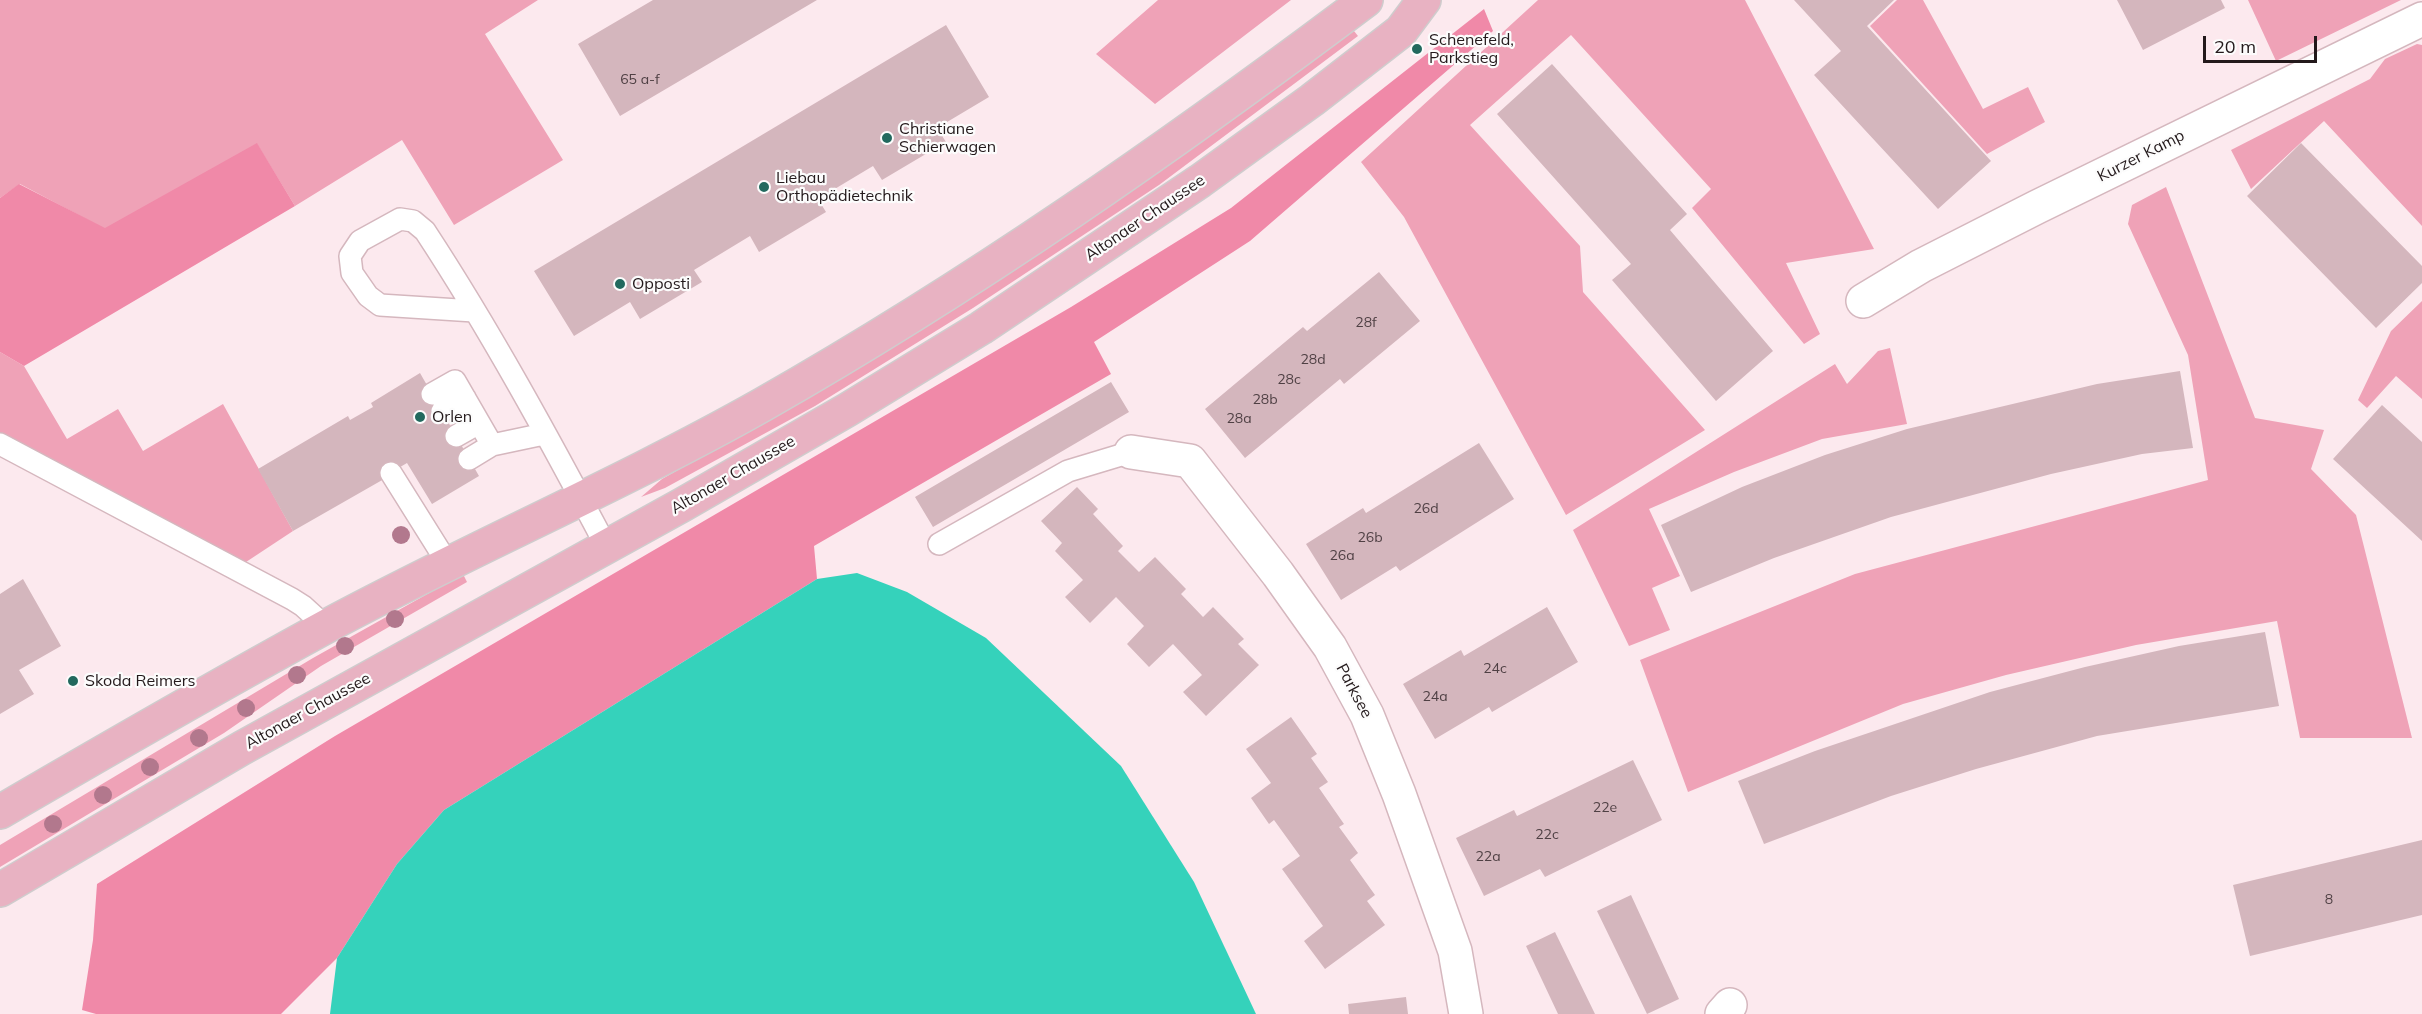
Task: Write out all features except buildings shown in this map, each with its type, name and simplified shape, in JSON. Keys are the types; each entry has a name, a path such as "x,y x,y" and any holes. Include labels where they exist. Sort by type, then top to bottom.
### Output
{"main road":[{"path":"0,812 326,627 448,564 673,454 765,403 955,290 1175,141 1366,0"},
{"name":"Altonaer Chaussee","path":"0,891 242,748 847,410 981,328 1112,241 1312,100 1401,31 1424,0"}],"street":[{"name":"Kurzer Kamp","path":"1863,301 1921,266 2037,207 2422,19"},
{"name":"Parksee","path":"1131,452 1190,461 1278,574 1330,647 1368,716 1399,794 1455,951 1466,1014"}],"lane":[{"path":"474,311 380,305 368,296 352,273 350,256 360,241 400,219 413,221 425,231 474,311 606,546"},
{"path":"437,403 455,381 492,445"},
{"path":"456,436 479,423"},
{"path":"469,459 492,445 544,434"},
{"path":"0,444 292,599 326,627"},
{"path":"939,544 1068,471 1131,452"},
{"path":"397,471 413,492 448,564"}],"shaded area":[{"path":"0,0 538,0 485,34 563,160 454,225 402,140 295,206 257,144 105,229 20,184 0,198"},
{"path":"1158,0 1291,0 1155,104 1096,54"},
{"path":"1538,0 1745,0 1874,249 1786,263 1820,334 1804,344 1692,208 1711,189 1571,35 1470,125 1580,246 1583,292 1705,430 1566,515 1404,217 1361,162"},
{"path":"1897,0 1923,0 1983,109 2028,87 2045,122 1987,154 1870,26"},
{"path":"2248,0 2401,0 2276,61"},
{"path":"1484,9 1493,31 1250,241 1094,342 1111,374 814,546 817,579 444,810 397,864 337,958 281,1014 96,1014 82,1010 93,940 97,884 335,736 1071,307 1231,208"},
{"path":"1350,26 1358,36 1159,185 973,308 815,406 665,488 641,497 662,479 910,334 1092,218 1202,141"},
{"path":"2417,44 2422,45 2422,226 2324,121 2251,189 2231,150 2370,79 2385,59"},
{"path":"257,143 295,206 24,366 0,352 0,198 19,184 105,228"},
{"path":"2166,187 2255,418 2324,430 2311,469 2356,515 2412,738 2300,738 2277,621 2136,645 2006,675 1903,704 1688,792 1640,660 1855,574 2208,480 2188,355 2128,224 2132,205"},
{"path":"2422,301 2422,399 2396,376 2367,408 2358,400 2391,331"},
{"path":"1890,348 1907,424 1822,439 1734,472 1649,509 1680,576 1652,588 1670,630 1629,646 1573,530 1835,364 1847,384 1878,351"},
{"path":"0,352 24,366 67,439 118,409 143,451 223,404 293,531 243,564 0,435"},
{"path":"857,573 907,592 986,638 1121,766 1194,882 1256,1014 330,1014 337,958 397,864 444,810 817,579"},
{"path":"463,574 467,582 321,666 224,733 0,867 0,845 313,658"}],"place":[{"name":"Schenefeld, Parkstieg","path":"1417,49"},
{"name":"Christiane Schierwagen","path":"887,138"},
{"name":"Liebau Orthopädietechnik","path":"764,187"},
{"name":"Opposti","path":"620,284"},
{"name":"Orlen","path":"420,417"},
{"name":"Skoda Reimers","path":"73,681"}]}
